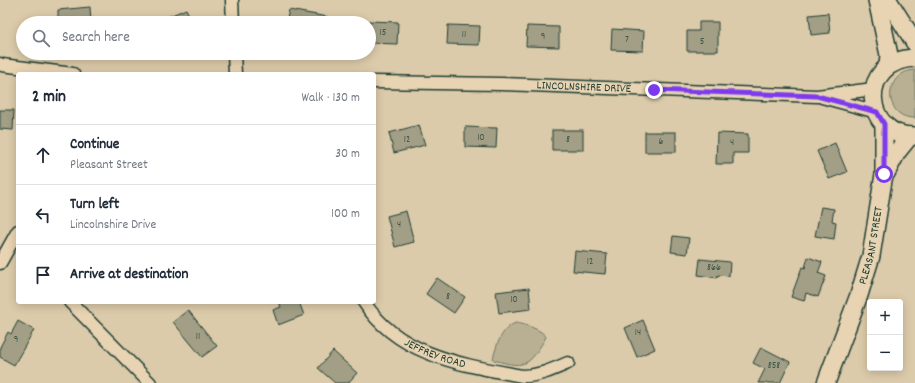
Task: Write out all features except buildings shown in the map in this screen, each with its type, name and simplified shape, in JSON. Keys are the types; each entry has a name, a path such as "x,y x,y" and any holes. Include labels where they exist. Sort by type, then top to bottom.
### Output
{"main road":[{"path":"877,0 889,55 888,66"},
{"path":"888,0 915,43"},
{"path":"874,89 876,80 888,66 896,61 906,58 915,58"},
{"name":"PLEASANT STREET","path":"826,383 859,295 871,256 884,174 880,118 873,99 874,89"},
{"path":"880,118 892,130 900,134 912,136"},
{"name":"PLEASANT STREET","path":"884,174 897,152 912,136"}],"street":[{"path":"232,0 233,16"},
{"path":"235,60 236,72"},
{"path":"0,64 57,72"},
{"name":"LINCOLNSHIRE DRIVE","path":"376,82 500,84 817,96 874,89"},
{"name":"LINCOLNSHIRE DRIVE","path":"817,96 880,118"},
{"path":"0,263 15,247"},
{"path":"72,304 150,383"},
{"name":"JEFFREY ROAD","path":"366,304 387,329 408,345 439,358 522,376 547,373 568,363"}],"shaded area":[{"path":"915,70 915,118 904,116 897,111 892,104 891,95 892,86 897,78 904,73"},
{"path":"516,323 537,330 546,337 536,353 526,362 514,364 494,360 494,354 500,338 507,328"}],"route":[{"path":"654,90 817,96 877,112 884,124 884,174"}]}
